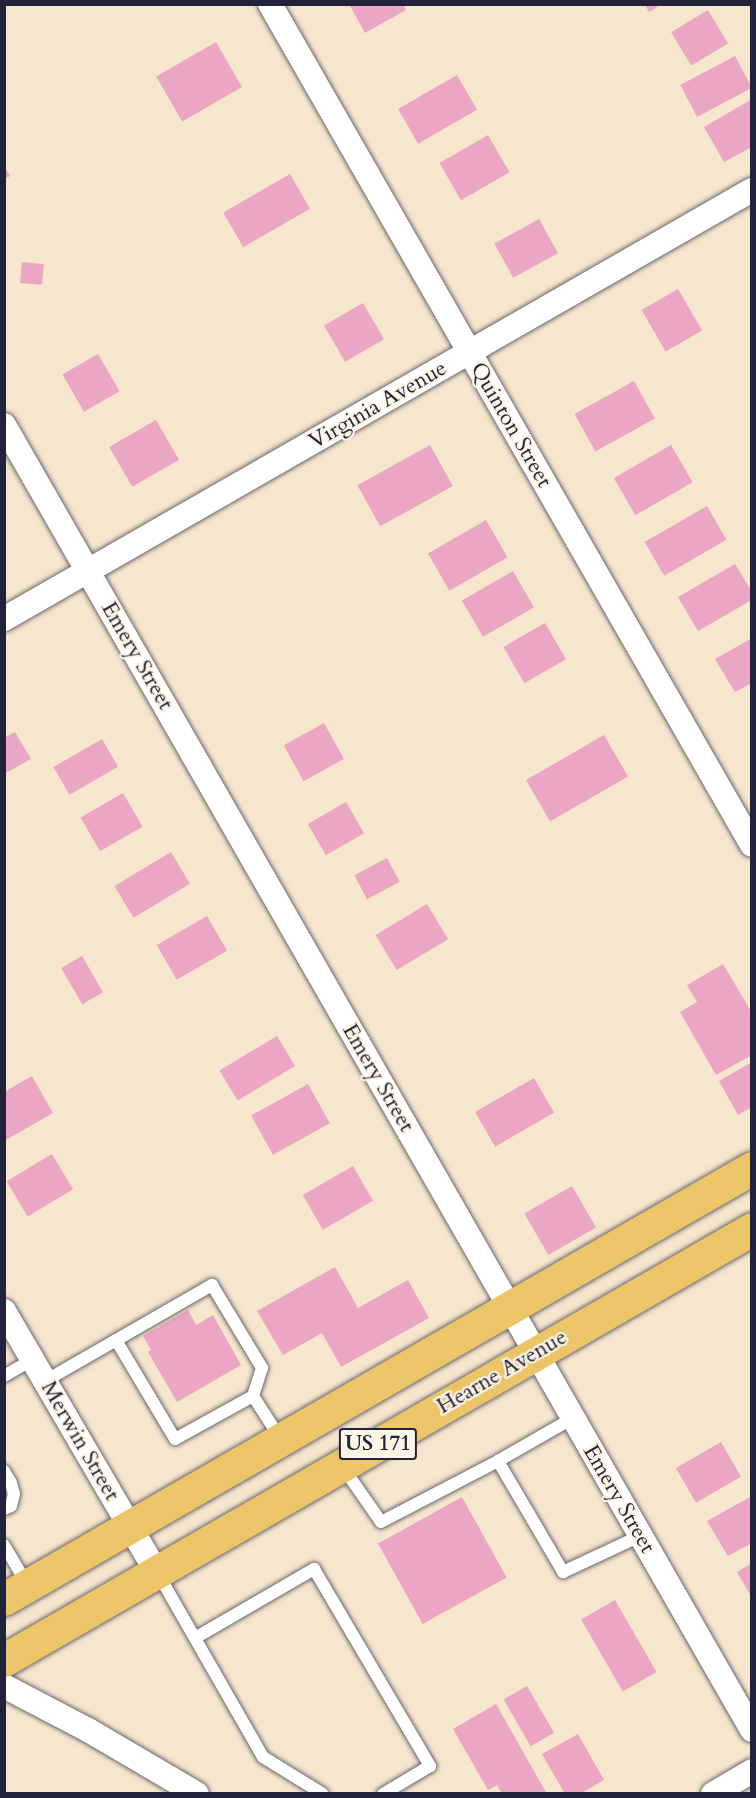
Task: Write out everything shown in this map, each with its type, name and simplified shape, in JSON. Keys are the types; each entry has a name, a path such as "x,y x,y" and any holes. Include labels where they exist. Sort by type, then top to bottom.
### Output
{"main road":[{"name":"US 171","path":"16,1592 752,1168"},
{"name":"Hearne Avenue","path":"4,1660 752,1229"}],"street":[{"name":"Quinton Street","path":"270,4 752,846"},
{"name":"Virginia Avenue","path":"4,620 752,190"},
{"name":"Emery Street","path":"4,425 752,1730"},
{"name":"Merwin Street","path":"4,1311 156,1571"},
{"path":"4,1686 88,1730 197,1794"},
{"path":"713,1794 752,1771"}],"lane":[{"path":"45,1381 116,1340 212,1286 262,1368 254,1396 175,1439 116,1340"},
{"path":"4,1376 33,1359"},
{"path":"254,1396 281,1439"},
{"path":"341,1465 381,1522 498,1461 573,1418"},
{"path":"498,1461 563,1572 640,1536"},
{"path":"4,1471 12,1483 14,1494 11,1506 4,1509"},
{"path":"4,1545 16,1592"},
{"path":"195,1638 314,1569 430,1766 383,1794"},
{"path":"156,1571 263,1757 322,1794"}],"building":[{"path":"349,4 403,4 406,10 365,33"},
{"path":"645,4 662,4 649,12"},
{"path":"708,10 728,43 691,66 671,32"},
{"path":"216,42 242,87 182,122 156,77"},
{"path":"735,56 752,88 697,117 680,85"},
{"path":"457,75 477,110 418,144 398,109"},
{"path":"752,99 752,147 724,162 704,127"},
{"path":"488,135 510,172 461,200 440,163"},
{"path":"4,166 10,176 4,179"},
{"path":"290,174 310,209 243,247 223,212"},
{"path":"539,219 558,253 513,278 494,244"},
{"path":"22,262 44,264 42,285 20,283"},
{"path":"678,289 702,331 666,352 642,310"},
{"path":"363,303 384,339 345,362 324,326"},
{"path":"98,354 120,391 84,412 62,375"},
{"path":"634,381 655,419 595,452 575,414"},
{"path":"156,420 179,460 132,487 109,447"},
{"path":"430,445 453,486 380,526 357,485"},
{"path":"671,445 692,482 635,515 614,478"},
{"path":"707,506 726,540 664,576 645,542"},
{"path":"486,520 508,557 449,591 428,554"},
{"path":"735,564 752,592 752,600 698,631 678,597"},
{"path":"513,571 534,607 483,637 462,600"},
{"path":"545,623 566,659 524,683 503,647"},
{"path":"752,638 752,683 735,692 715,659"},
{"path":"324,723 344,759 304,781 284,745"},
{"path":"15,732 31,759 4,774 4,738"},
{"path":"604,735 628,777 550,822 526,780"},
{"path":"102,739 118,767 70,795 54,767"},
{"path":"123,793 142,827 100,851 81,818"},
{"path":"346,802 364,833 326,855 308,824"},
{"path":"171,852 190,884 133,918 114,886"},
{"path":"387,858 400,882 367,899 354,875"},
{"path":"427,904 448,939 397,970 376,935"},
{"path":"207,916 227,951 177,980 157,945"},
{"path":"82,956 103,992 82,1004 61,968"},
{"path":"723,964 752,1013 752,1055 716,1075 680,1012 697,1002 687,985"},
{"path":"277,1036 295,1066 238,1101 220,1071"},
{"path":"752,1062 752,1107 738,1115 719,1081"},
{"path":"32,1076 53,1113 4,1141 4,1092"},
{"path":"534,1078 554,1113 495,1147 475,1112"},
{"path":"308,1084 330,1123 273,1155 251,1116"},
{"path":"52,1154 73,1189 28,1216 7,1181"},
{"path":"353,1166 373,1201 323,1230 303,1195"},
{"path":"572,1186 596,1228 548,1255 524,1214"},
{"path":"335,1267 358,1308 408,1280 429,1318 341,1367 322,1333 283,1355 257,1311"},
{"path":"188,1310 196,1325 213,1315 241,1365 177,1402 148,1352 151,1350 143,1336"},
{"path":"721,1442 741,1477 696,1503 676,1468"},
{"path":"752,1496 752,1543 728,1556 707,1521"},
{"path":"462,1497 507,1577 423,1624 378,1544"},
{"path":"752,1563 752,1598 737,1572"},
{"path":"615,1600 656,1672 623,1691 581,1619"},
{"path":"527,1686 554,1733 531,1746 504,1700"},
{"path":"496,1704 547,1794 502,1794 497,1785 488,1790 453,1729"},
{"path":"578,1734 604,1780 580,1794 565,1794 542,1754"}]}
